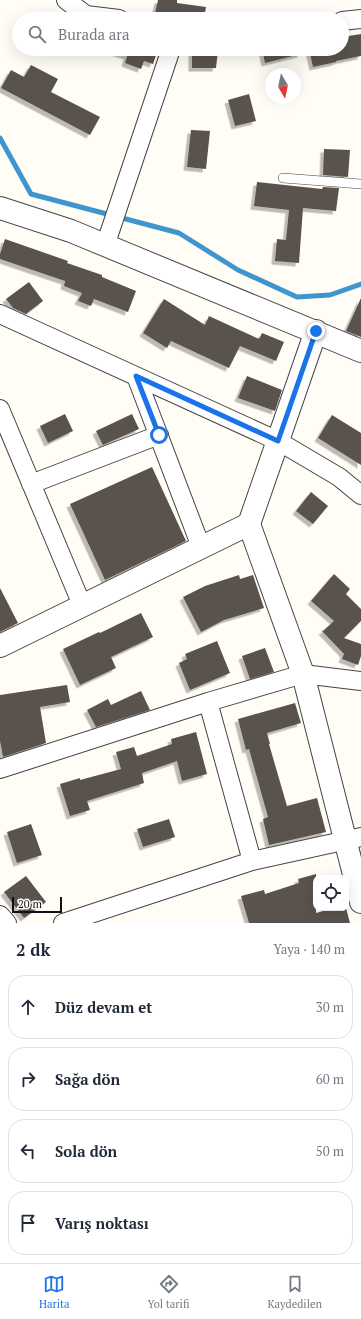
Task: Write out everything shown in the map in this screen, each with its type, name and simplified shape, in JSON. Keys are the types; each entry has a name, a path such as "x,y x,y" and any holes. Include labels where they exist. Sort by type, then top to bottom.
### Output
{"street":[{"path":"66,0 82,12"},
{"path":"349,20 361,19"},
{"path":"105,246 168,56"},
{"path":"0,208 71,231 316,331 361,351"},
{"path":"0,314 278,441 339,477 361,495"},
{"path":"316,331 250,524 303,674 353,839 361,902"},
{"path":"136,376 201,547"},
{"path":"0,409 82,605"},
{"path":"31,484 159,435"},
{"path":"0,646 250,524"},
{"path":"0,769 208,702 303,674 361,681"},
{"path":"208,702 252,861"},
{"path":"63,923 252,861 353,839"},
{"path":"0,915 7,923"}],"lane":[{"path":"283,178 361,184"}],"building":[{"path":"158,0 177,0 177,3 206,7 205,12 155,12"},
{"path":"361,34 361,56 313,67 311,56 349,56 349,36"},
{"path":"127,56 156,56 153,64 144,61 141,69 125,63"},
{"path":"192,56 217,56 216,68 192,68"},
{"path":"264,56 293,56 265,63"},
{"path":"31,65 58,79 51,92 100,117 90,135 1,88 11,70 24,77"},
{"path":"249,94 256,121 235,126 228,100"},
{"path":"191,130 210,131 206,169 187,167"},
{"path":"324,149 350,150 348,177 323,175"},
{"path":"257,182 322,189 323,187 339,188 336,211 303,208 299,263 275,261 277,239 286,240 289,210 254,206"},
{"path":"5,239 68,261 67,263 102,275 102,277 136,291 128,312 94,299 91,306 78,301 82,293 64,286 65,281 0,259 0,254"},
{"path":"29,282 43,301 26,314 13,308 6,299"},
{"path":"361,298 361,337 346,331"},
{"path":"164,299 205,325 209,316 259,339 262,333 284,342 276,361 240,346 229,368 171,341 167,348 143,333"},
{"path":"247,376 282,390 275,411 238,398"},
{"path":"65,414 73,431 48,443 40,426"},
{"path":"132,414 139,429 103,445 96,431"},
{"path":"332,415 361,433 361,465 318,438"},
{"path":"152,467 186,541 105,580 70,504"},
{"path":"311,492 328,506 313,524 296,511"},
{"path":"334,574 350,589 346,594 361,609 361,621 344,638 361,644 361,656 358,665 342,659 344,654 321,630 323,631 334,621 311,601"},
{"path":"239,575 240,579 253,575 264,608 224,620 201,632 183,597 205,586"},
{"path":"0,588 18,623 0,632"},
{"path":"141,613 153,637 111,657 116,668 80,685 63,649"},
{"path":"217,641 230,673 190,690 179,663 187,659 185,654"},
{"path":"265,648 274,672 250,679 242,656"},
{"path":"67,685 70,702 40,707 46,743 3,757 0,741 0,695"},
{"path":"141,691 150,710 96,727 87,710 108,699 111,705"},
{"path":"295,703 301,723 267,733 269,744 287,806 317,798 326,832 269,845 263,819 268,817 249,749 246,750 238,719"},
{"path":"196,732 207,774 182,781 177,761 142,773 144,783 87,801 90,810 70,816 60,784 121,769 116,752 134,747 137,756 172,744 171,739"},
{"path":"169,819 175,837 143,847 137,829"},
{"path":"31,824 42,855 17,863 7,832"},
{"path":"316,874 313,875 313,911 316,911 316,913 323,911 347,911 350,923 249,923 241,896 264,890 265,894 299,883 298,879"},
{"path":"26,876 46,902 24,918 4,892"}],"waterway":[{"path":"0,138 31,194 179,233 238,270 297,297 330,295 361,284"}],"route":[{"path":"159,435 136,376 278,441 316,331"}]}
